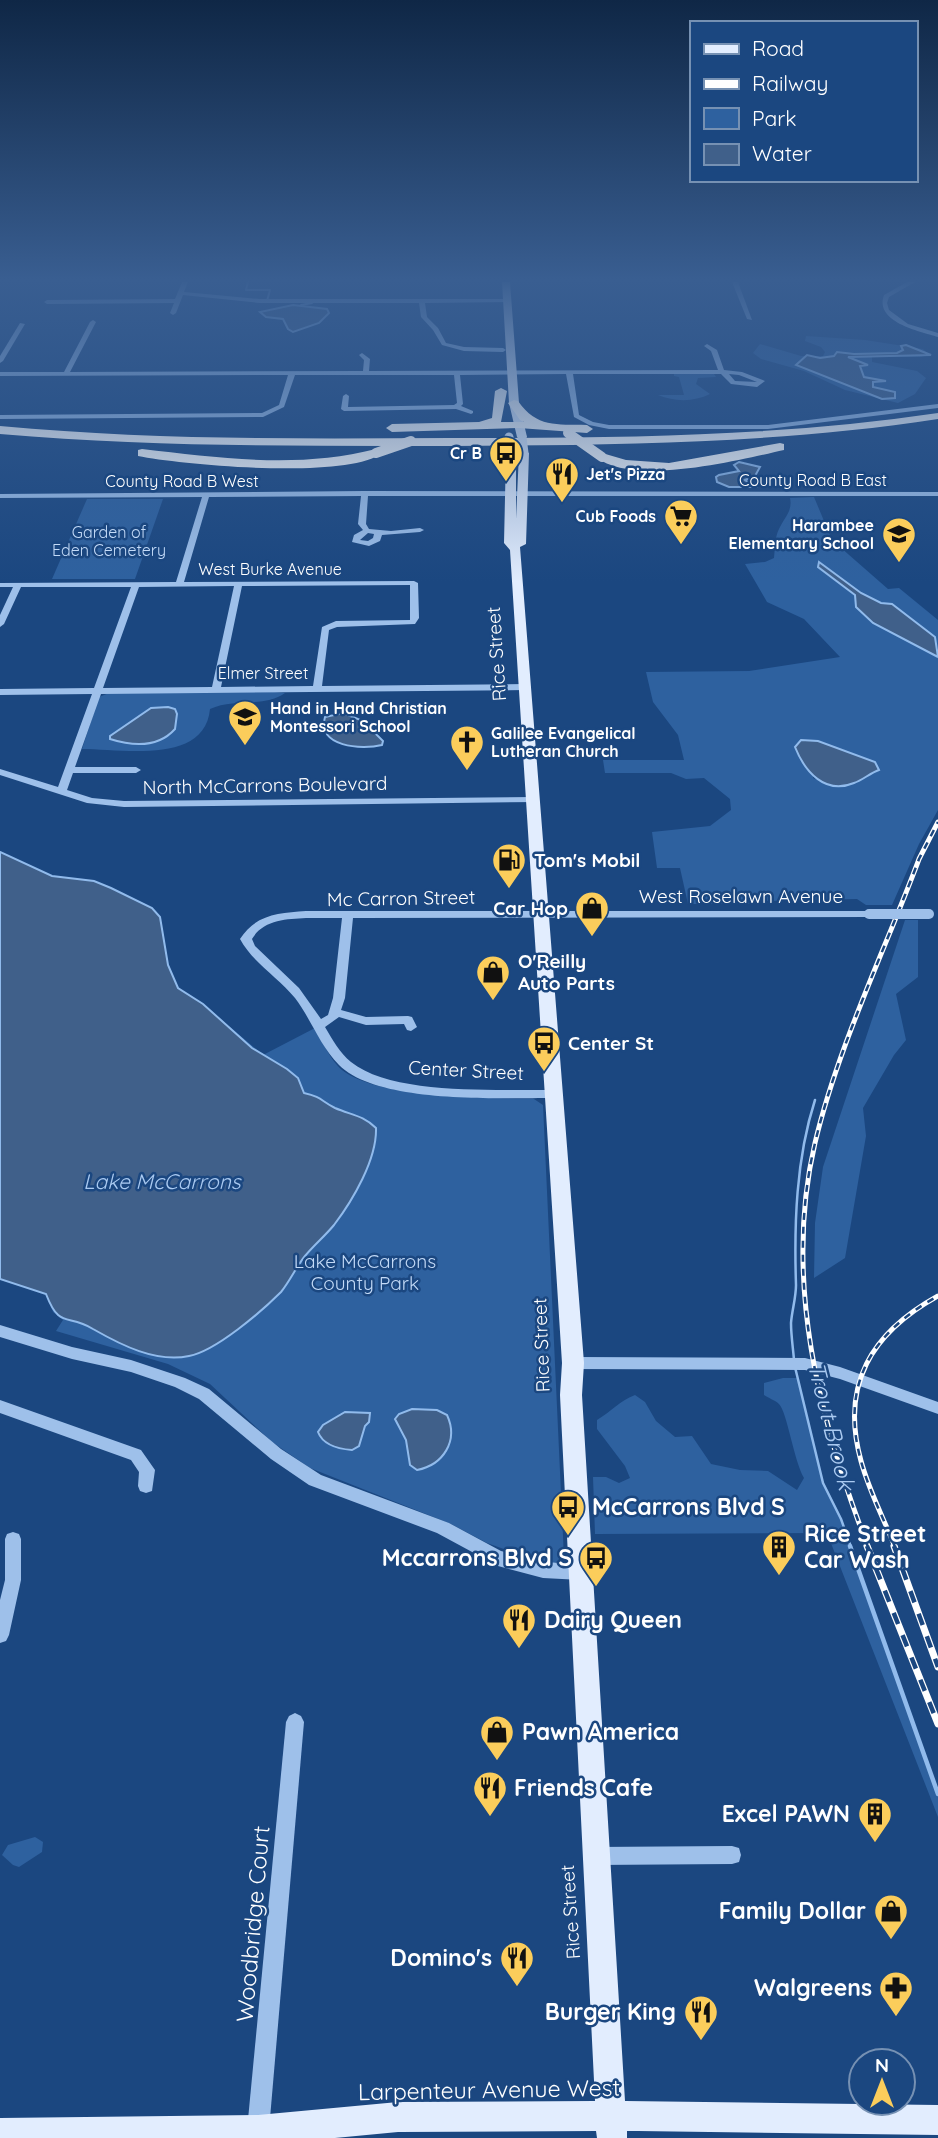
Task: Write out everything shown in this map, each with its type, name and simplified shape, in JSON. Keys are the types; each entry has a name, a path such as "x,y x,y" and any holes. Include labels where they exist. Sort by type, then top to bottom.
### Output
{"highway":[{"path":"483,425 497,420 501,391"},
{"path":"514,403 524,418 531,422 574,431 602,457 632,466 678,467 769,448 935,421"},
{"path":"0,430 78,437 208,442 649,441 771,436 935,421"},
{"path":"0,439 162,449 663,448 818,439 935,421"},
{"path":"78,437 221,438 483,425 514,430"},
{"path":"15,440 284,466 333,463 376,453 431,434 514,430 696,435 848,429"}],"main road":[{"name":"Rice Street","path":"504,382 501,391 524,453 521,543 516,550"},
{"name":"Rice Street","path":"509,382 514,403 510,543 516,550 573,1363 571,1395 612,2127"},
{"name":"Larpenteur Avenue West","path":"0,2133 125,2134 371,2129 398,2117 612,2127 771,2128 938,2120"}],"street":[{"path":"0,417 263,415 282,406 289,382"},
{"path":"457,407 460,404 459,382"},
{"path":"571,382 575,414 584,421 609,427 784,426 938,406"},
{"path":"732,382 757,385 761,382"},
{"path":"346,396 344,409 457,407 471,412"},
{"path":"215,416 219,403"},
{"name":"County Road B West","path":"0,496 524,491"},
{"name":"County Road B East","path":"524,491 938,494"},
{"path":"365,493 362,524 367,531"},
{"path":"180,583 206,495"},
{"path":"378,533 376,541 364,544 356,542 357,537 367,531 378,533 420,530"},
{"path":"216,689 239,583"},
{"path":"317,688 325,629 328,626 412,622 415,618 414,583"},
{"name":"West Burke Avenue","path":"0,585 414,583"},
{"path":"61,793 136,584"},
{"path":"0,624 18,585"},
{"name":"Elmer Street","path":"1,693 526,687"},
{"path":"70,770 136,770"},
{"name":"North McCarrons Boulevard","path":"0,772 91,801 124,804 534,800"},
{"name":"West Roselawn Avenue","path":"543,914 933,914"},
{"name":"Mc Carron Street","path":"260,921 278,917 348,915 543,914"},
{"path":"320,1025 334,1017 339,998 348,915"},
{"name":"Center Street","path":"260,921 249,929 246,939 251,948 298,995 344,1064 358,1075 433,1090 553,1094"},
{"path":"335,1012 366,1021 408,1019"},
{"path":"0,1332 72,1353 131,1366 180,1382 204,1394 276,1454 314,1480 443,1528 498,1558 542,1570 581,1572"},
{"path":"573,1363 805,1364 836,1370 905,1398 938,1408"},
{"path":"0,1406 136,1455 147,1470 146,1486"},
{"path":"0,1635 13,1580 13,1539"},
{"name":"Woodbridge Court","path":"258,2130 295,1722"},
{"path":"595,1856 732,1855"}],"green space":[{"path":"680,382 697,382 696,384 710,394 698,399 684,400 658,395 684,395"},
{"path":"827,382 923,382 915,394 898,403 845,390"},
{"path":"814,497 832,540 888,589 899,588 938,620 938,650 935,637 892,604 881,604 861,593 819,562 818,567 855,595 873,623 938,657 938,810 919,844 892,905 866,905 857,899 688,904 680,868 657,868 652,832 710,826 731,810 730,799 704,778 686,779 671,773 605,773 603,760 684,760 678,735 653,702 646,672 749,671 840,657 804,619 767,602 745,564 774,558 777,535 789,511 790,498","holes":["818,741 875,762 879,770 847,785 835,786 813,778"]},
{"name":"Garden of Eden Cemetery","path":"87,499 163,499 135,579 52,579"},
{"path":"109,693 285,693 268,700 228,704 210,709 205,727 194,739 178,746 139,751 82,749 99,697","holes":["151,708 177,714 175,729 125,743 110,736"]},
{"name":"Lake McCarrons County Park","path":"0,852 52,876 94,881 152,908 160,917 168,965 178,988 203,1004 263,1055 315,1028 337,1065 352,1076 373,1085 430,1094 534,1099 543,1105 564,1558 554,1563 534,1560 487,1543 451,1524 310,1468 272,1442 210,1384 168,1364 56,1331 63,1320 53,1312 46,1294 0,1279"},
{"path":"905,920 918,920 918,977 896,994 906,1040 894,1055 863,1108 866,1136 845,1258 814,1278 815,1223 823,1167"},
{"path":"797,1378 823,1483 841,1519 938,1790 938,1817 827,1533 595,1534 593,1477 606,1477 619,1483 630,1478 625,1466 597,1429 597,1420 635,1395 645,1402 656,1421 675,1437 692,1436 711,1464 740,1470 768,1471 797,1490 804,1478 785,1417 779,1404 764,1395 764,1383"},
{"path":"35,1837 43,1842 42,1852 19,1867 2,1855 8,1845"}],"water":[{"path":"838,382 876,382 873,382 873,387 895,392 895,398 882,399"},
{"path":"739,462 760,467 755,476 745,480 755,487 729,487 717,482 716,477 719,475 739,471 734,465"},
{"path":"819,562 861,593 881,603 892,604 935,637 938,657 873,623 856,607 855,595 818,567"},
{"path":"151,708 175,709 177,714 175,729 161,740 136,744 110,739 110,736"},
{"path":"343,713 363,721 383,741 382,745 353,746 327,735 325,717"},
{"path":"801,740 818,741 875,762 879,770 844,786 825,783 810,773 804,765 795,747"},
{"name":"Lake McCarrons","path":"0,852 52,876 94,881 152,908 160,917 168,965 178,988 203,1004 252,1048 298,1078 304,1093 362,1118 376,1128 373,1153 368,1166 349,1204 334,1225 305,1256 273,1300 238,1329 200,1353 177,1358 139,1351 84,1324 60,1317 46,1294 0,1279"},
{"path":"412,1409 437,1410 447,1415 451,1434 450,1443 441,1457 417,1470 410,1465 406,1440 395,1419 399,1414"},
{"path":"345,1412 370,1413 359,1446 352,1450 328,1443 318,1432 323,1425"}],"waterway":[{"path":"794,1360 791,1323 796,1290 798,1192 804,1145 815,1100"},
{"name":"Trout Brook","path":"795,1367 823,1483 851,1547"},
{"name":"Trout Brook","path":"850,1546 938,1794"}],"railway":[{"path":"868,1547 835,1449 811,1348 803,1246 806,1194 815,1143 836,1072 919,859 938,822"},
{"path":"895,1547 861,1461 856,1434 858,1385 866,1364 879,1344 895,1327 938,1296"},
{"path":"867,1546 938,1724"},
{"path":"894,1546 938,1667"}],"place":[{"name":"Cr B","path":"506,483"},
{"name":"Jet's Pizza","path":"562,504"},
{"name":"Cub Foods","path":"681,546"},
{"name":"Harambee Elementary School","path":"899,564"},
{"name":"Hand in Hand Christian Montessori School","path":"245,747"},
{"name":"Galilee Evangelical Lutheran Church","path":"467,772"},
{"name":"Tom's Mobil","path":"509,890"},
{"name":"Car Hop","path":"592,938"},
{"name":"O'Reilly Auto Parts","path":"493,1002"},
{"name":"Center St","path":"544,1073"},
{"name":"McCarrons Blvd S","path":"568,1537"},
{"name":"Rice Street Car Wash","path":"779,1577"},
{"name":"Mccarrons Blvd S","path":"596,1588"},
{"name":"Dairy Queen","path":"519,1650"},
{"name":"Pawn America","path":"497,1762"},
{"name":"Friends Cafe","path":"490,1818"},
{"name":"Excel PAWN","path":"875,1844"},
{"name":"Family Dollar","path":"891,1941"},
{"name":"Domino's","path":"517,1988"},
{"name":"Walgreens","path":"896,2018"},
{"name":"Burger King","path":"701,2042"}]}
